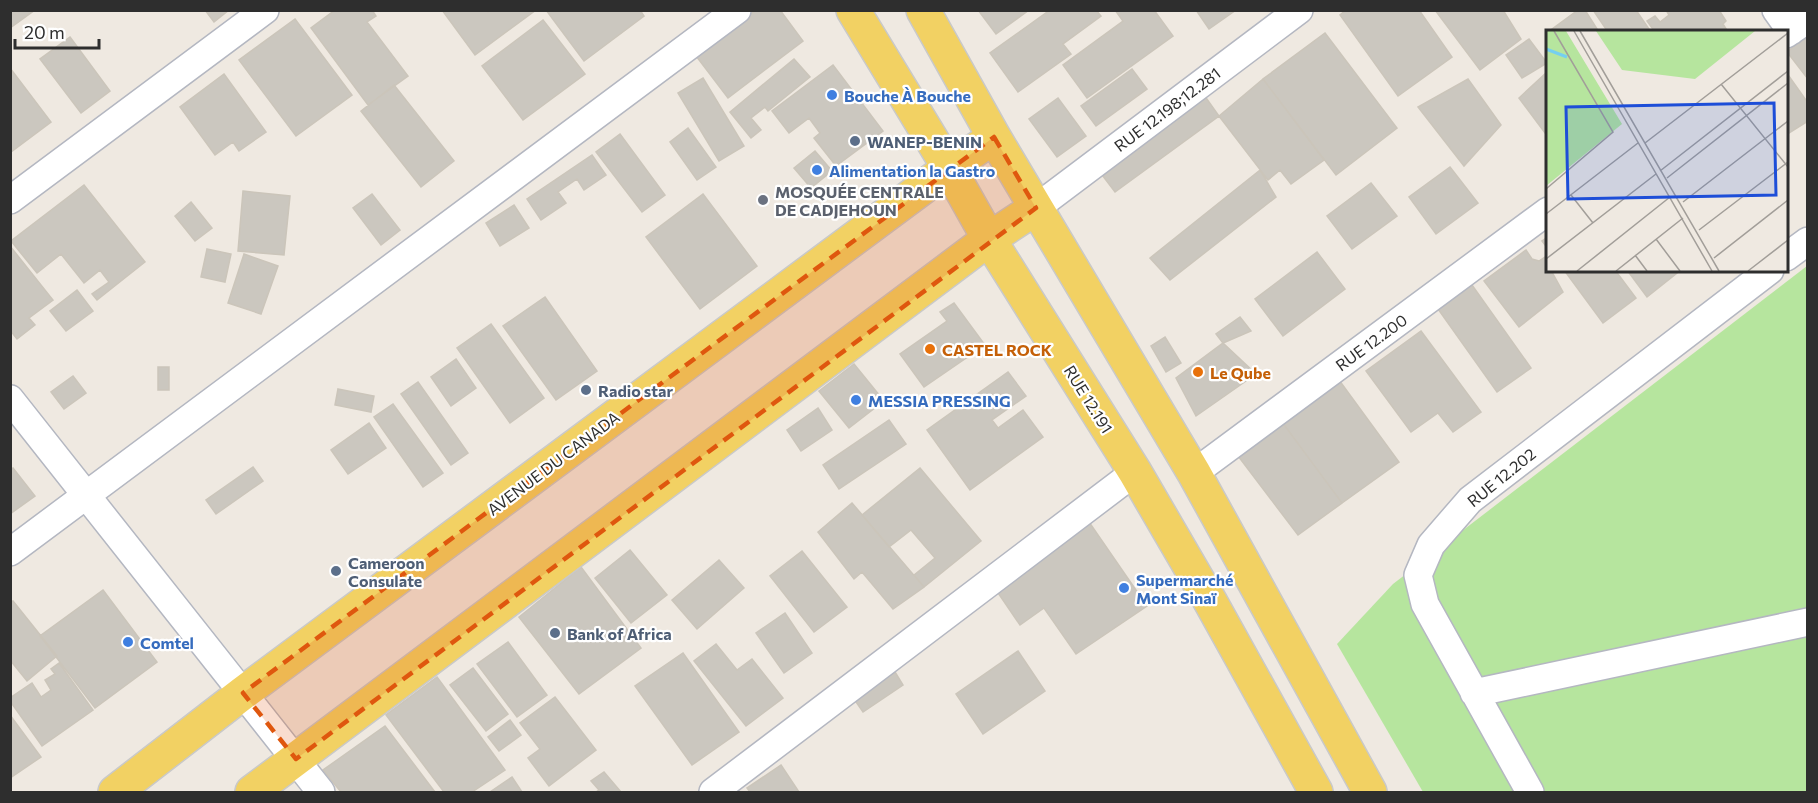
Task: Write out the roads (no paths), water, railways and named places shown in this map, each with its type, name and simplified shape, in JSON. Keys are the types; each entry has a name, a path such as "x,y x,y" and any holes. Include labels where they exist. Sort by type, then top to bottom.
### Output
{"main road":[{"name":"RUE 12.191","path":"853,10 949,168 989,239 1135,472 1316,792"},
{"path":"923,10 994,137 1194,473 1370,792"},
{"name":"AVENUE DU CANADA","path":"115,792 243,693 949,168 994,137"},
{"path":"252,792 989,239 1036,208"}],"street":[{"path":"10,200 266,10"},
{"path":"10,552 737,10"},
{"name":"RUE 12.198;12.281","path":"1036,208 1299,10"},
{"name":"RUE 12.200","path":"1194,473 1546,212"},
{"path":"1788,256 1808,241"},
{"name":"RUE 12.202","path":"1530,792 1425,604 1418,575 1431,545 1470,500 1767,272"},
{"path":"10,399 321,792"},
{"path":"713,792 1135,472"},
{"path":"1474,693 1808,622"}],"place":[{"name":"Bouche À Bouche","path":"832,95"},
{"name":"WANEP-BENIN","path":"855,141"},
{"name":"Alimentation la Gastro","path":"817,170"},
{"name":"MOSQUÉE CENTRALE DE CADJEHOUN","path":"763,200"},
{"name":"CASTEL ROCK","path":"930,349"},
{"name":"Le Qube","path":"1198,372"},
{"name":"Radio star","path":"586,390"},
{"name":"MESSIA PRESSING","path":"856,400"},
{"name":"Cameroon Consulate","path":"336,571"},
{"name":"Supermarché Mont Sinaï","path":"1124,588"},
{"name":"Bank of Africa","path":"555,633"},
{"name":"Comtel","path":"128,642"}]}
